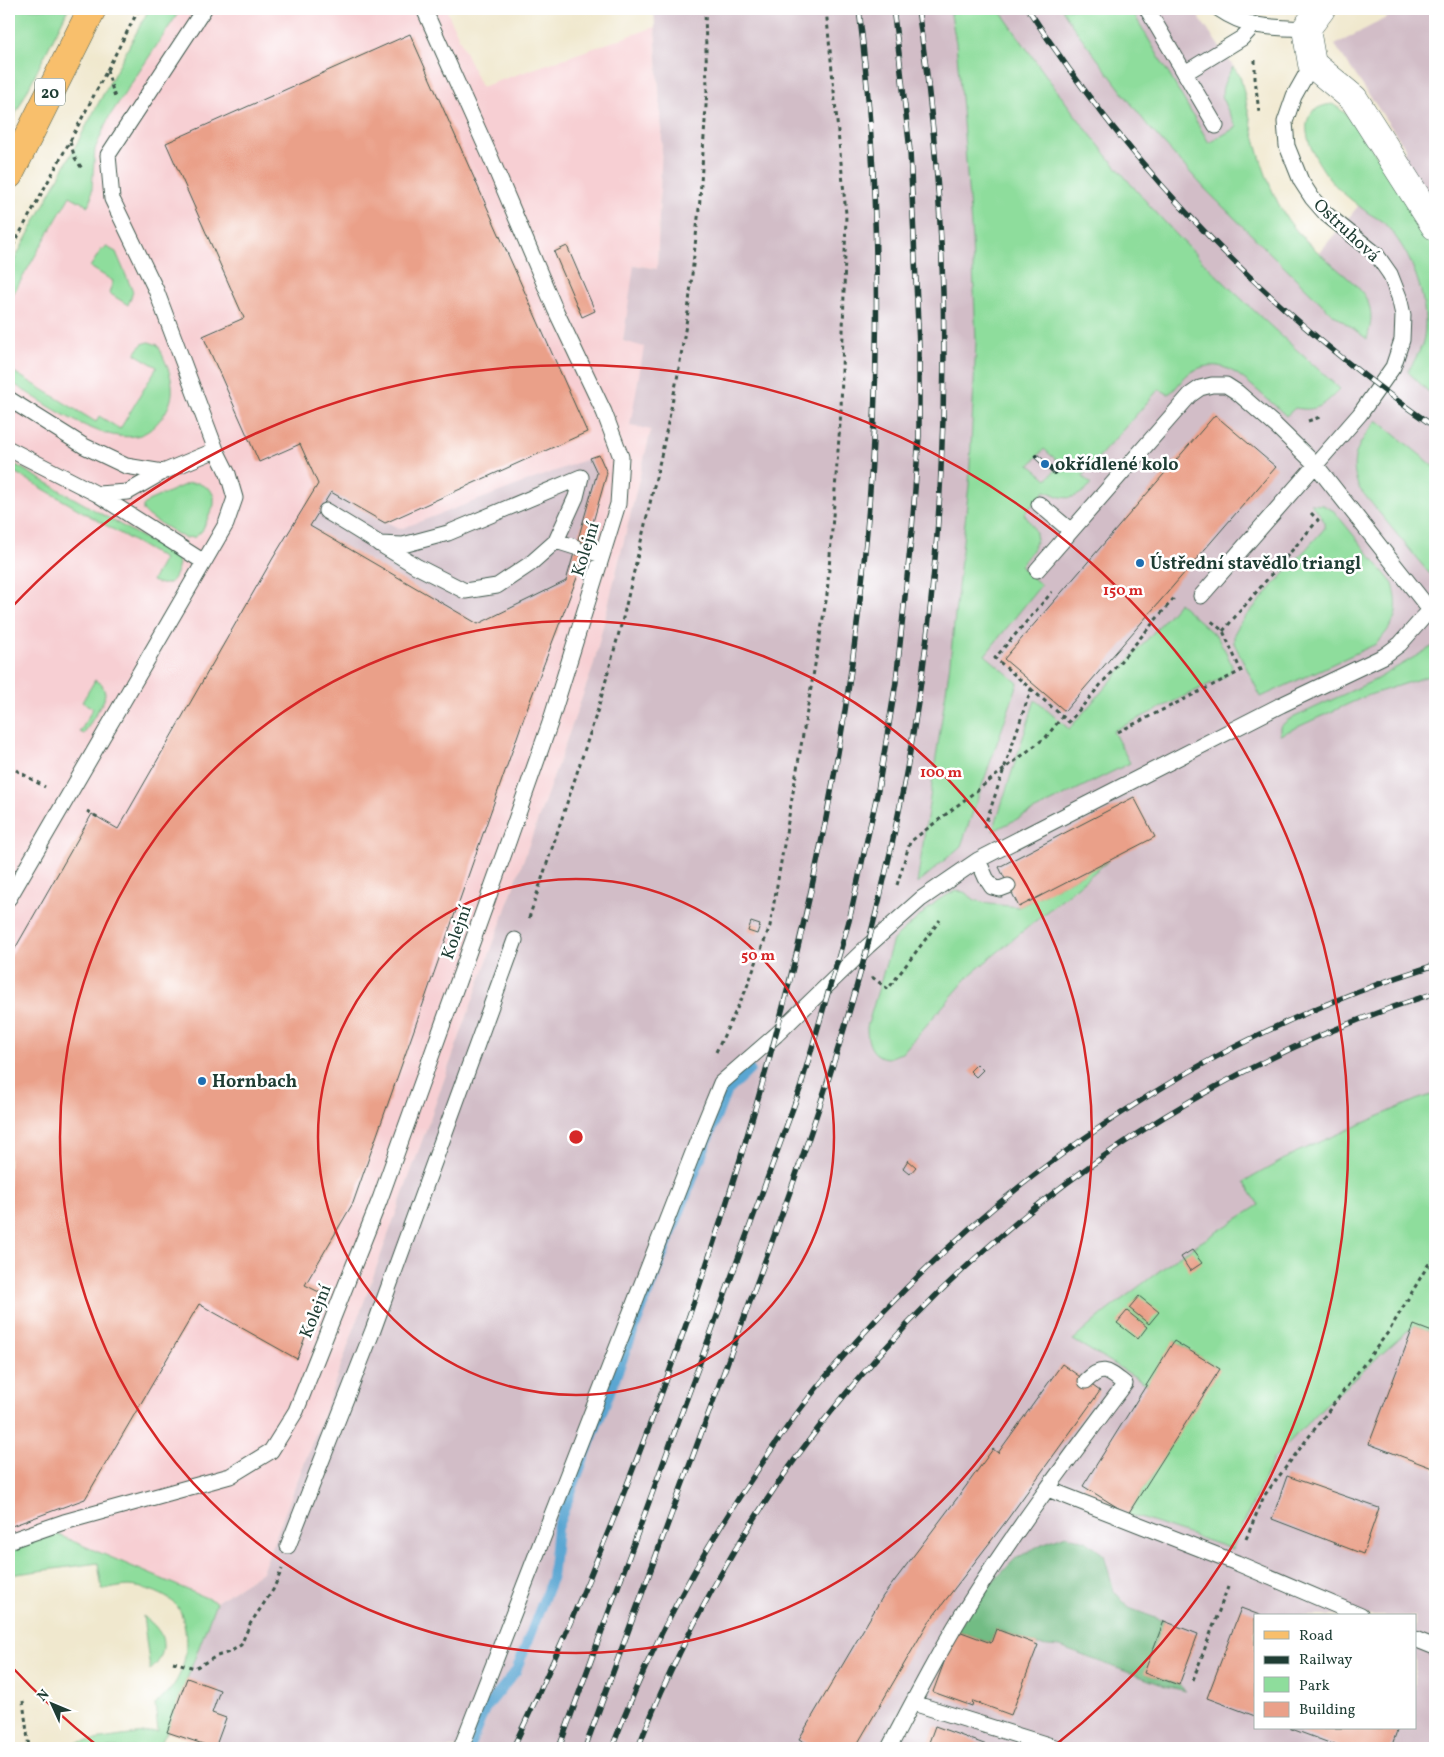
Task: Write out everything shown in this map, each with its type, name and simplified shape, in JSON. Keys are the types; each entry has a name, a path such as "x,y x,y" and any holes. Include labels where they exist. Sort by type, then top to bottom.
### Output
{"main road":[{"name":"20","path":"9,175 92,9"}],"street":[{"path":"1314,19 1312,64 1354,99 1435,226"}],"lane":[{"path":"9,898 226,524 235,498 228,474 216,450 156,290 112,199 108,155 204,9"},
{"name":"Kolejní","path":"9,1541 64,1522 230,1476 271,1451 296,1410 380,1199 486,904 550,722 618,504 621,457 604,412 555,309 490,156 424,9"},
{"path":"1147,9 1216,126"},
{"path":"1219,9 1233,19 1254,25 1314,19"},
{"path":"1185,73 1242,38 1254,25"},
{"name":"Ostruhová","path":"1201,596 1360,414 1393,366 1402,340 1403,315 1399,297 1390,274 1376,254 1326,214 1312,198 1301,181 1288,146 1285,122 1294,96 1312,64"},
{"path":"461,1748 721,1083 776,1035 868,946 921,899 978,860 1281,705 1384,656 1400,644 1432,609 1315,464 1237,392 1226,386 1212,385 1200,388 1190,395 1037,570"},
{"path":"9,399 84,446 126,466 163,472"},
{"path":"9,449 97,494 204,562"},
{"path":"97,494 128,492 163,472 216,450"},
{"path":"326,511 379,544 416,566 465,592 496,586 530,564 556,541 576,497 581,477 448,533 403,545 379,544"},
{"path":"1039,504 1071,531"},
{"path":"556,541 602,555"},
{"path":"978,860 992,887 1000,889 1008,886"},
{"path":"288,1546 373,1330 516,940"},
{"path":"889,1748 932,1664 968,1604 1048,1489 1125,1384 1108,1372 1100,1371 1094,1373 1086,1381"},
{"path":"1048,1489 1237,1563 1355,1614"},
{"path":"1416,1639 1435,1648"},
{"path":"912,1703 1058,1748"}],"path":[{"path":"9,253 139,9"},
{"path":"716,1097 714,1055 745,992 770,926 827,595 841,411 846,214 826,9"},
{"path":"1284,434 1298,418 1309,421 1323,416 1330,411"},
{"path":"1223,631 1318,520 1291,493"},
{"path":"1053,590 995,658 1069,722 1179,593"},
{"path":"1118,732 1241,671 1223,631 1208,618"},
{"path":"978,860 980,839 1031,689"},
{"path":"1193,1680 1264,1496 1389,1331 1428,1265 1435,1259"},
{"path":"173,1662 195,1668 241,1645 250,1624 273,1590 284,1564 288,1546"},
{"path":"23,1701 28,1748"}],"shaded area":[{"path":"149,9 446,9 481,87 655,27 662,140 657,269 635,265 623,341 644,346 651,430 593,667 326,1407 262,1572 216,1602 56,1534 9,1551 9,270"},
{"path":"654,9 1193,9 1240,76 1262,165 1276,199 1289,222 1319,253 1406,149 1335,45 1403,9 1435,9 1435,1748 215,1748 226,1719 212,1713 220,1691 187,1678 216,1602 262,1572 326,1407 593,667 651,430 630,426 644,347 623,341 634,265 657,269 662,140"},
{"path":"590,458 597,473 566,581 478,624 310,526 331,492 400,529"}],"green space":[{"path":"17,9 68,9 9,127 9,25"},
{"path":"149,9 181,9 109,117 95,149 91,201 88,206 70,196 9,301 9,270"},
{"path":"950,9 999,9 1072,110 1151,207 1219,278 1340,389 1320,406 1309,409 1295,408 1286,416 1235,373 1220,366 1203,367 1189,373 1168,394 1159,389 1082,476 1091,484 1085,490 1070,498 1045,491 1024,514 1034,529 1036,540 1031,551 1020,566 1041,585 985,655 1018,683 961,846 917,884 949,671 969,485 976,342 972,240 956,43","holes":["1044,449 1061,464 1047,479 1030,465"]},
{"path":"1062,9 1131,9 1209,143 1237,127 1225,104 1222,92 1233,67 1240,76 1258,150 1278,203 1298,232 1354,284 1367,299 1371,318 1367,339 1329,311 1207,191 1148,126"},
{"path":"1333,104 1345,113 1388,170 1435,244 1435,398 1408,372 1422,345 1425,313 1421,291 1408,256 1384,223 1368,213 1332,182 1323,170 1309,142 1307,129 1309,117 1317,108"},
{"path":"107,247 116,252 133,292 128,305 109,293 113,281 90,267 101,250"},
{"path":"149,342 158,345 169,372 172,389 168,407 163,416 151,429 140,435 121,436 87,427 53,409 9,381 9,369 96,422 99,416 120,429 157,367 135,354 142,344"},
{"path":"1377,420 1435,467 1435,578 1359,488 1354,468 1357,451"},
{"path":"9,461 175,556 179,564 173,579 167,584 152,581 164,559 9,469"},
{"path":"189,483 198,483 210,489 214,496 214,505 202,531 195,537 184,538 148,516 143,511 143,506 148,501"},
{"path":"1310,504 1323,505 1334,511 1393,584 1396,602 1395,617 1388,630 1376,644 1261,697 1234,643 1234,634 1240,623 1324,529 1324,521"},
{"path":"1179,603 1217,637 1232,666 1231,671 1226,676 1113,731 1130,763 993,831 1035,700 1069,729"},
{"path":"1435,645 1435,674 1366,696 1280,735 1280,727 1288,720 1375,680"},
{"path":"95,680 102,684 105,693 104,700 84,734 80,732 93,708 82,702"},
{"path":"1108,861 971,974 902,1053 887,1058 881,1057 873,1051 869,1042 867,1027 893,940 938,900 955,891 964,892 975,900 989,904 1019,907"},
{"path":"1435,1094 1435,1333 1414,1325 1324,1406 1273,1459 1232,1549 1128,1514 1219,1369 1175,1341 1147,1384 1073,1340 1104,1313 1179,1256 1259,1205 1244,1182 1295,1153 1416,1100"},
{"path":"56,1534 216,1602 167,1732 158,1748 37,1748 158,1731 155,1704 164,1697 177,1681 186,1652 185,1627 178,1607 168,1598 142,1588 126,1586 102,1590 98,1563 9,1575 9,1551"},
{"path":"1066,1535 1086,1541 1104,1555 1114,1591 1129,1608 1164,1621 1145,1673 1179,1685 1186,1691 1165,1686 1060,1647 1038,1645 997,1629 991,1643 956,1630 987,1588 1015,1559 1042,1544"},
{"path":"143,1616 156,1628 163,1641 162,1652 158,1662 150,1670"}],"building":[{"name":"Hornbach","path":"410,34 587,432 385,523 331,492 310,526 478,624 566,581 597,473 590,458 599,455 607,473 578,575 528,706 353,1203 305,1285 321,1293 297,1359 199,1304 85,1499 9,1527 9,959 92,814 118,829 273,558 318,484 300,444 259,462 203,336 244,318 166,143"},
{"path":"567,246 595,311 582,317 554,252"},
{"name":"Ústřední stavědlo triangl","path":"1215,415 1276,467 1065,711 1004,659"},
{"path":"1134,797 1155,837 1019,907 999,867"},
{"path":"751,922 760,925 757,934 748,931"},
{"path":"977,1064 983,1070 976,1077 970,1071"},
{"path":"908,1160 916,1167 910,1174 903,1168"},
{"path":"1192,1250 1202,1263 1190,1271 1181,1257"},
{"path":"1139,1296 1159,1312 1149,1324 1129,1308"},
{"path":"1127,1311 1147,1327 1138,1339 1117,1323"},
{"path":"1414,1325 1435,1333 1435,1469 1369,1444"},
{"path":"1174,1341 1220,1369 1128,1514 1083,1486"},
{"path":"1062,1364 1100,1391 1004,1524 928,1623 855,1748 815,1748 799,1739 883,1596 993,1449 998,1453"},
{"path":"1287,1476 1379,1508 1363,1554 1272,1519"},
{"path":"1241,1608 1257,1614 1254,1614 1254,1716 1207,1698"},
{"path":"1164,1621 1198,1634 1179,1685 1144,1673"},
{"path":"996,1629 1038,1645 1011,1715 973,1701 972,1706 933,1692 956,1630 991,1643"},
{"path":"187,1678 220,1690 212,1713 226,1718 215,1748 167,1732"},
{"path":"935,1726 995,1748 927,1748"},
{"path":"1294,1730 1397,1730 1391,1748 1343,1748"}],"waterway":[{"path":"469,1748 485,1709 516,1671 552,1578 557,1528 726,1093 750,1070"}],"railway":[{"path":"513,1748 537,1698 603,1546 662,1391 710,1255 737,1170 786,998 825,824 854,648 870,490 874,409 876,248 873,167 859,9"},
{"path":"559,1748 800,1089 849,921 878,790 896,682 912,530 919,436 919,346 910,151 893,9"},
{"path":"585,1748 769,1251 821,1101 838,1050 867,948 894,833 916,717 931,599 940,481 944,363 941,244 933,126 918,9"},
{"path":"1028,9 1069,70 1114,128 1161,184 1211,238 1263,290 1318,338 1435,427"},
{"path":"1037,457 1054,472"},
{"path":"612,1748 643,1673 678,1600 740,1496 788,1425 834,1367 895,1299 961,1236 1032,1177 1106,1123 1184,1075 1265,1032 1349,995 1435,965"},
{"path":"638,1748 664,1687 713,1588 776,1486 848,1391 929,1302 1017,1222 1113,1150 1215,1087 1322,1035 1435,993"}],"place":[{"name":"okřídlené kolo","path":"1045,464"},
{"name":"Ústřední stavědlo triangl","path":"1140,563"},
{"name":"Hornbach","path":"202,1081"}]}
